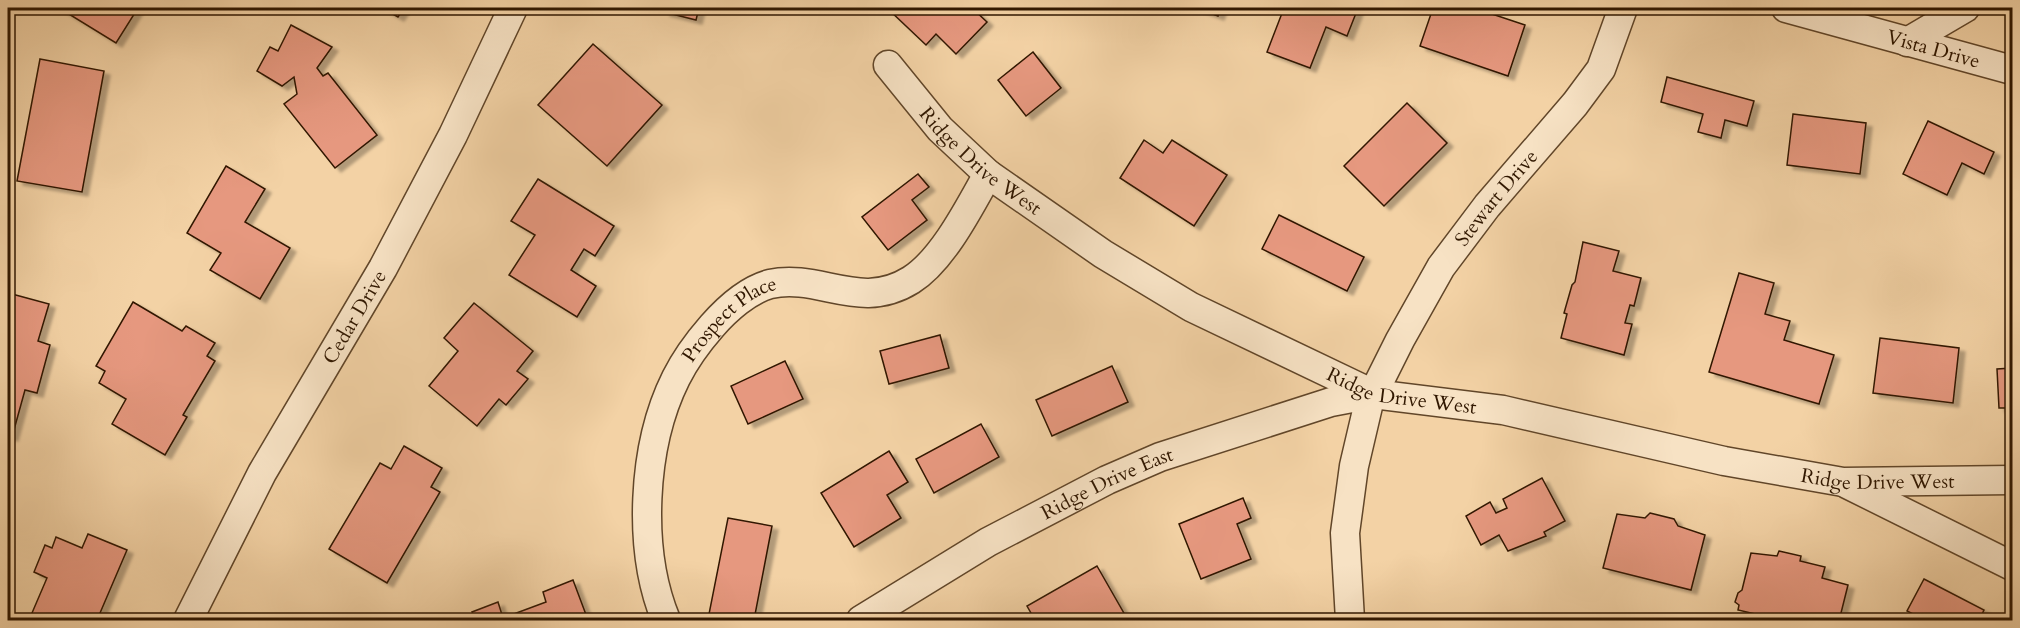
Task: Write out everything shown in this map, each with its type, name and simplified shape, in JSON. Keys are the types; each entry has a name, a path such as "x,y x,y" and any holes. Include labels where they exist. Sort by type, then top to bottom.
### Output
{"street":[{"name":"Cedar Drive","path":"188,621 262,473 383,268 453,135 513,8"},
{"name":"Stewart Drive","path":"1350,621 1345,532 1354,466 1373,394 1441,267 1487,206 1575,104 1601,69 1623,8"},
{"name":"Vista Drive","path":"1786,8 2013,70"},
{"path":"1907,42 1965,8"},
{"name":"Ridge Drive West","path":"888,64 940,129 988,174 1103,255 1191,307 1373,394 1503,410 1724,461 1843,482 2013,480"},
{"name":"Prospect Place","path":"666,621 651,566 646,496 657,430 675,379 692,349 727,308 769,285 795,282 863,295 892,289 913,279 951,239 988,174"},
{"name":"Ridge Drive East","path":"861,621 988,542 1107,480 1160,458 1331,402 1373,394"},
{"path":"1843,482 2013,566"}],"building":[{"path":"59,8 138,8 116,43"},
{"path":"382,8 404,8 398,17"},
{"path":"665,8 699,8 696,20 664,12"},
{"path":"887,8 972,8 987,22 956,54 936,34 926,45"},
{"path":"1197,8 1221,8 1218,16"},
{"path":"1284,8 1358,8 1347,36 1326,27 1310,68 1267,52"},
{"path":"1433,8 1474,8 1525,25 1508,76 1420,46"},
{"path":"291,25 332,47 317,68 323,76 328,73 377,135 335,168 284,104 297,94 294,77 282,86 257,71 270,47 278,51"},
{"path":"593,44 662,105 607,166 538,105"},
{"path":"1033,52 1061,88 1026,116 998,80"},
{"path":"40,59 104,71 82,192 17,181"},
{"path":"1667,77 1754,101 1747,126 1725,120 1721,138 1698,132 1703,114 1661,102"},
{"path":"1407,103 1447,143 1384,206 1344,166"},
{"path":"1793,114 1866,123 1860,174 1787,165"},
{"path":"1928,121 1994,152 1984,174 1962,163 1947,195 1903,174"},
{"path":"1144,140 1163,153 1172,140 1227,175 1194,226 1120,178"},
{"path":"226,166 265,189 245,222 290,248 260,299 210,270 221,253 187,233"},
{"path":"918,174 929,187 912,200 927,220 888,250 862,217"},
{"path":"538,179 614,226 595,256 584,249 571,270 596,286 577,317 509,275 535,235 511,221"},
{"path":"1279,215 1364,257 1347,291 1262,249"},
{"path":"1583,242 1619,251 1613,271 1641,278 1634,306 1630,305 1625,323 1632,324 1624,355 1561,338 1567,314 1564,313 1572,285 1575,282"},
{"path":"1739,273 1774,283 1765,314 1790,321 1784,340 1834,355 1819,404 1709,372"},
{"path":"12,294 49,304 38,341 50,345 37,393 25,390 12,437 8,436 8,311"},
{"path":"133,302 182,331 186,326 215,343 207,356 215,361 183,415 187,417 165,455 112,424 126,399 99,383 105,371 96,366"},
{"path":"474,303 533,351 517,371 528,379 506,405 499,399 477,426 429,386 458,351 444,338"},
{"path":"940,335 949,368 889,384 880,351"},
{"path":"1880,338 1959,348 1953,403 1873,393"},
{"path":"785,361 803,399 748,424 731,386"},
{"path":"1112,366 1128,402 1052,436 1036,400"},
{"path":"2012,368 2012,408 1999,408 1997,369"},
{"path":"981,424 999,457 934,493 916,459"},
{"path":"404,446 442,468 431,487 440,492 387,583 329,549 380,463 391,469"},
{"path":"889,451 908,482 887,495 901,518 854,547 821,493"},
{"path":"1542,478 1565,521 1544,532 1546,536 1508,551 1499,535 1481,545 1466,516 1490,502 1496,513 1507,508 1503,499"},
{"path":"1243,498 1251,518 1237,524 1251,559 1201,579 1179,524"},
{"path":"1650,513 1674,519 1678,526 1705,535 1691,590 1603,568 1617,514 1645,518"},
{"path":"728,518 772,526 754,620 709,614"},
{"path":"88,534 127,550 97,620 29,620 47,578 34,572 45,545 52,548 56,537 82,548"},
{"path":"1779,551 1801,556 1800,561 1825,567 1822,578 1848,585 1840,617 1830,614 1829,620 1781,620 1738,610 1739,605 1735,602 1738,593 1742,590 1751,553 1777,556"},
{"path":"1097,566 1125,615 1116,620 1035,620 1027,606"},
{"path":"1924,579 1984,610 1979,620 1925,620 1907,611"},
{"path":"573,580 588,620 476,620 472,612 498,602 503,618 546,602 543,592"}]}
